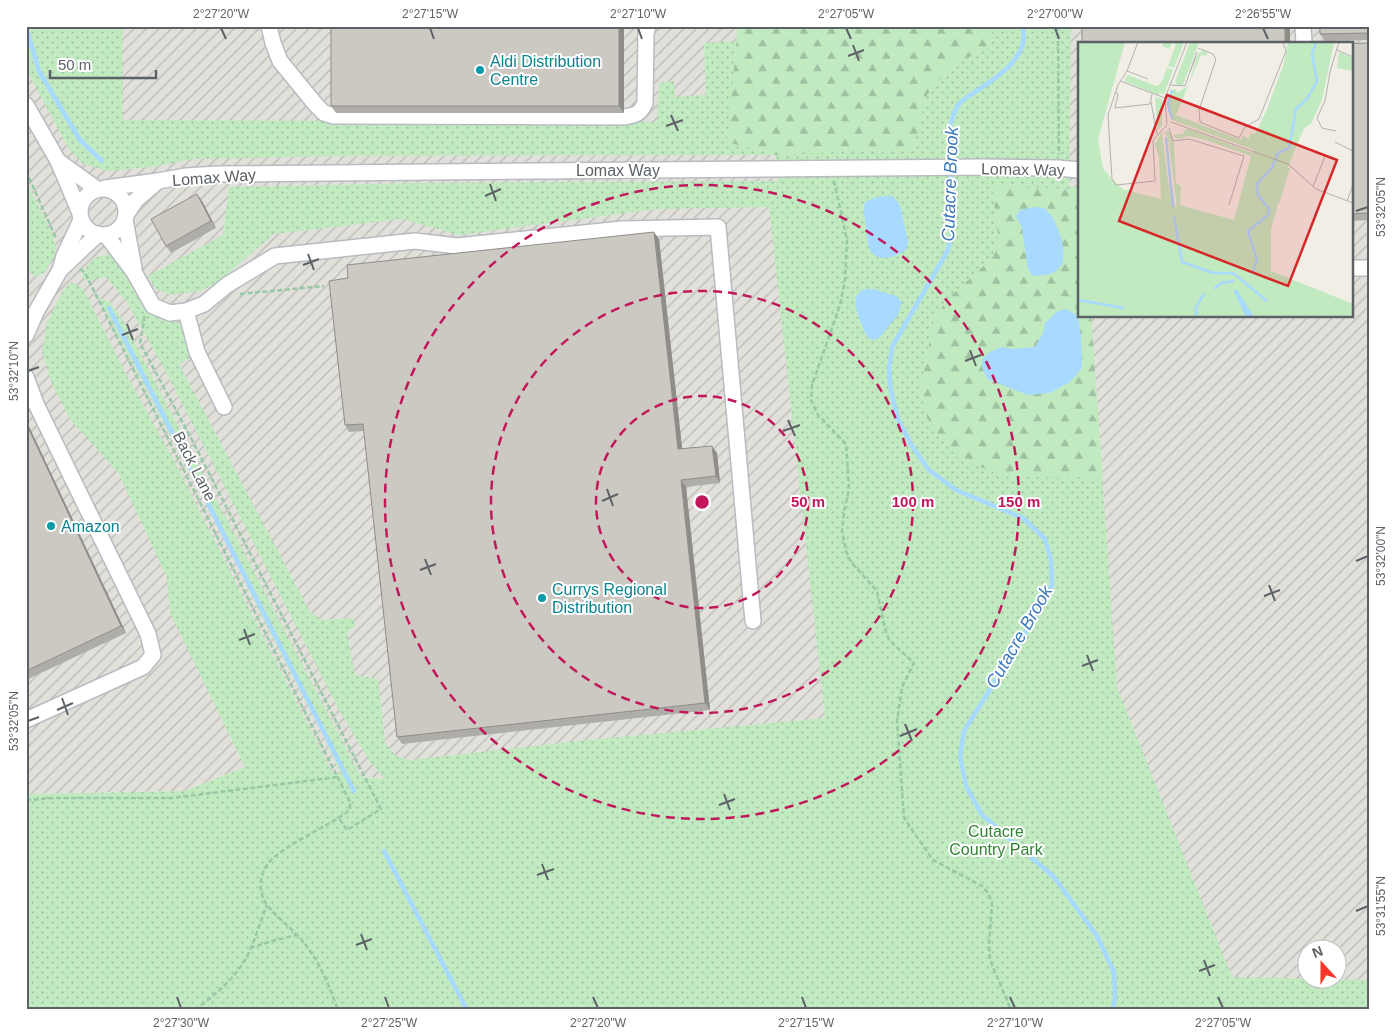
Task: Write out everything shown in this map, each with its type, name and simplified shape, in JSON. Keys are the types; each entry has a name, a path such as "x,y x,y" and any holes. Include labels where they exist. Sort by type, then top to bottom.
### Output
{"street":[{"path":"269,26 280,61 316,105 324,112 334,116 624,117 634,115 642,110 646,103 646,34 648,26"},
{"path":"1303,26 1304,42"},
{"path":"26,105 58,161 86,227 91,232 102,235 134,272 154,306 170,313 186,311 204,304 227,285 275,256 415,241 457,246 622,229 718,227 753,622"},
{"path":"58,161 101,188 113,190 124,200 134,272"},
{"name":"Lomax Way","path":"101,188 186,176 218,174 916,168 1058,168 1078,170"},
{"name":"Lomax Way","path":"126,217 136,200 158,181"},
{"path":"65,262 81,216 81,205 84,198 90,192 101,188"},
{"path":"26,335 31,307 65,262 102,235 117,230 126,217"},
{"path":"1352,268 1369,268"},
{"path":"186,311 197,352 224,406"},
{"path":"26,377 36,404 148,634 153,656 143,667 26,720"}],"path":[{"path":"1058,26 1059,155"},
{"name":"Back Lane","path":"26,171 65,262 85,273 338,777 351,806 339,818"},
{"path":"833,178 847,240 845,280 840,305 812,385 811,400 818,415 846,444 849,489 842,531 846,551 851,562 876,591 884,629 889,640 914,663 902,688 897,721 904,818 933,860 982,886 989,894 992,904 989,945 990,960 1011,1010"},
{"path":"227,285 237,295 324,286"},
{"path":"144,315 140,343 381,809 347,830 339,818 288,848 270,861 263,872 261,882 262,894 267,905 309,948 322,970 338,1010"},
{"path":"26,800 55,798 172,798 338,777"},
{"path":"195,1010 224,986 242,963 267,905"},
{"path":"250,948 297,935"}],"shaded area":[{"path":"26,26 738,26 727,141 776,155 843,765 385,779 250,765 184,791 26,794"},
{"path":"1062,26 1369,26 1369,989 1210,990 1080,735 1085,530"}],"green space":[{"name":"Cutacre Country Park","path":"26,26 122,26 123,120 657,122 659,83 674,81 675,97 706,95 704,43 736,41 738,26 1071,26 1069,186 1078,187 1078,318 1091,318 1117,687 1232,977 1298,978 1298,988 1348,988 1348,980 1369,980 1369,1010 26,1010 26,794 184,791 245,767 170,613 167,578 119,474 70,419 52,384 42,352 47,323 62,293 71,282 83,289 126,374 174,461 333,774 341,774 322,733 230,550 98,297 110,302 124,322 361,777 385,779 370,762 339,710 167,374 127,302 106,277 86,281 82,276 92,260 99,256 110,254 121,266 152,311 181,325 188,339 191,357 179,364 310,612 322,620 354,618 355,626 347,633 355,675 378,679 385,743 396,756 410,760 588,740 825,718 769,207 658,209 459,235 402,219 274,234 218,282 201,291 170,295 155,288 148,276 223,235 229,187 420,183 778,181 776,155 337,156 193,159 159,166 108,171 83,164 69,149 26,69"},
{"path":"738,26 990,26 995,36 990,47 952,65 927,95 913,148 776,155 727,142"},
{"path":"26,181 53,236 57,251 45,272 36,277 26,267"},
{"path":"992,186 1078,191 1078,318 1091,318 1103,479 1002,476 957,457 930,425 920,392 934,318 950,297 990,260 996,248 998,234"}],"water":[{"path":"892,196 898,202 901,209 908,242 906,250 885,258 875,255 868,245 864,209 865,202 877,197"},
{"path":"1034,207 1044,208 1052,217 1063,245 1063,260 1060,266 1056,271 1047,275 1033,276 1028,269 1022,228 1016,216 1020,210"},
{"path":"865,289 873,289 896,296 902,302 898,315 879,338 874,340 868,338 856,307 857,295"},
{"path":"1066,309 1078,316 1081,335 1082,368 1070,382 1050,393 1028,395 987,379 982,367 982,360 988,353 1001,347 1013,349 1035,347 1043,333 1045,323 1058,311"}],"building":[{"name":"Aldi Distribution Centre","path":"331,26 619,26 619,106 331,106"},
{"path":"1082,26 1285,26 1285,42 1082,42"},
{"path":"1320,26 1369,26 1369,33 1320,34"},
{"path":"1352,43 1369,43 1369,213 1352,214"},
{"path":"197,194 211,221 166,246 151,219"},
{"name":"Currys Regional Distribution","path":"654,232 678,449 712,446 716,476 681,480 705,703 397,737 363,424 345,425 329,281 348,278 347,265"},
{"name":"Amazon","path":"26,423 121,626 26,671"}],"waterway":[{"name":"Cutacre Brook","path":"1022,26 1024,37 1022,47 1017,56 1002,73 961,102 953,115 950,126 952,236 947,252 892,347 889,370 891,391 898,419 912,446 929,470 956,490 1023,518 1045,539 1051,560 1052,585 1042,606 964,731 960,757 966,786 982,815 1054,877 1097,936 1114,972 1115,997 1113,1010"},
{"path":"26,27 39,71 80,140 102,161"},
{"path":"109,308 354,791"},
{"path":"384,851 467,1010"}],"place":[{"name":"Aldi Distribution Centre","path":"480,70"},
{"name":"Amazon","path":"51,526"},
{"name":"Currys Regional Distribution","path":"542,598"}]}
